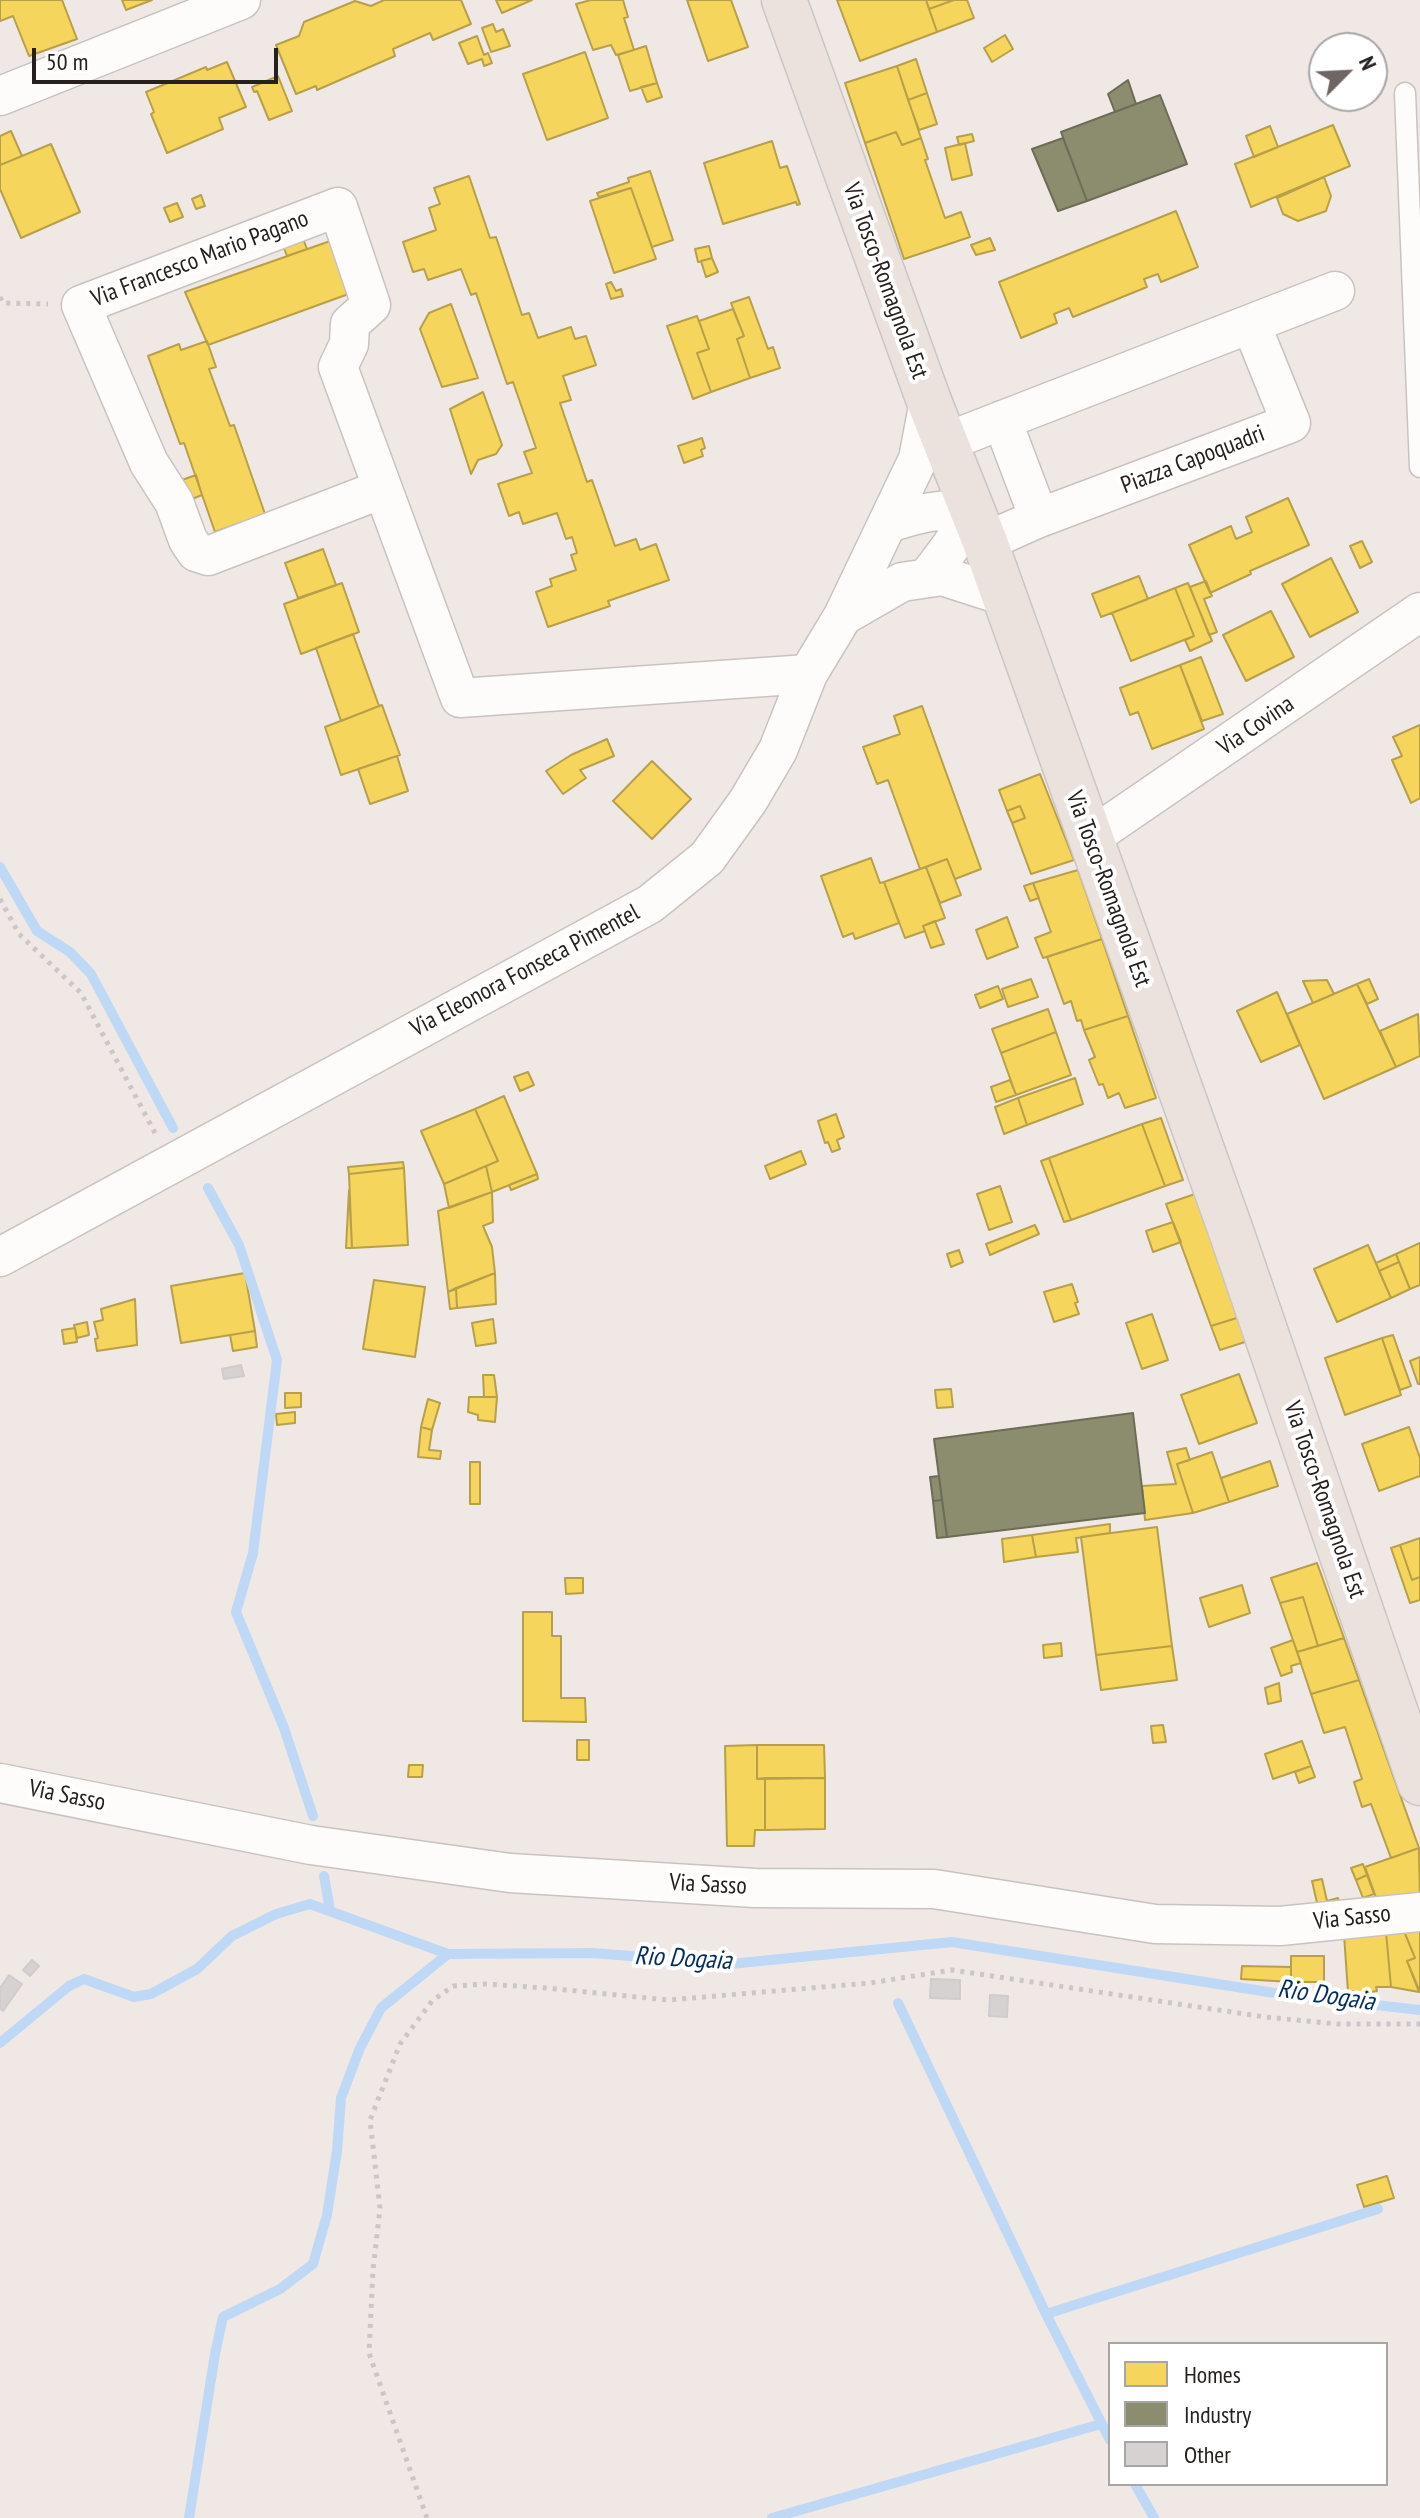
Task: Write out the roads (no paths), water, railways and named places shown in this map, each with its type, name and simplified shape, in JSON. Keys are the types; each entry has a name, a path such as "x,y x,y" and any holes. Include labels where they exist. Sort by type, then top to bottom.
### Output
{"main road":[{"name":"Via Tosco-Romagnola Est","path":"784,0 929,401 1004,596 1232,1234 1420,1783"}],"street":[{"path":"0,96 241,0"},
{"name":"Via Francesco Mario Pagano","path":"382,489 208,556 196,552 188,540 174,502 149,463 81,305 338,207 371,305 350,324 349,344 338,367 460,698 808,674"},
{"path":"946,442 1335,291"},
{"name":"Piazza Capoquadri","path":"978,526 1039,518 1291,423 1251,324"},
{"name":"Via Eleonora Fonseca Pimentel","path":"0,1257 650,904 707,858 748,801 778,750 808,674 843,616 889,523 918,459 929,401"},
{"path":"1002,420 1039,518"},
{"path":"889,523 926,511 950,509 978,526 951,546 927,578"},
{"path":"843,616 902,582 942,576 1004,596"},
{"name":"Via Covina","path":"1090,838 1420,612"},
{"name":"Via Sasso","path":"0,1783 311,1845 510,1873 755,1888 934,1889 1155,1924 1280,1926 1420,1912"}],"lane":[{"path":"1405,93 1420,467"}],"waterway":[{"path":"0,867 37,931 70,952 91,974 173,1128"},
{"path":"208,1188 239,1245 277,1360 253,1553 236,1612 284,1728 313,1816"},
{"path":"324,1876 330,1910"},
{"name":"Rio Dogaia","path":"0,2043 69,1986 84,1979 134,1997 151,1994 197,1969 232,1936 276,1914 310,1904 448,1954 593,1953 730,1964 952,1942 1281,1994 1420,2010"},
{"path":"189,2518 223,2317 280,2289 313,2264 327,2215 341,2098 360,2048 381,2008 448,1954"},
{"path":"898,2003 1046,2314 1108,2436"},
{"path":"1046,2314 1378,2209"},
{"path":"772,2518 1101,2424"},
{"path":"1136,2486 1154,2518"}]}
